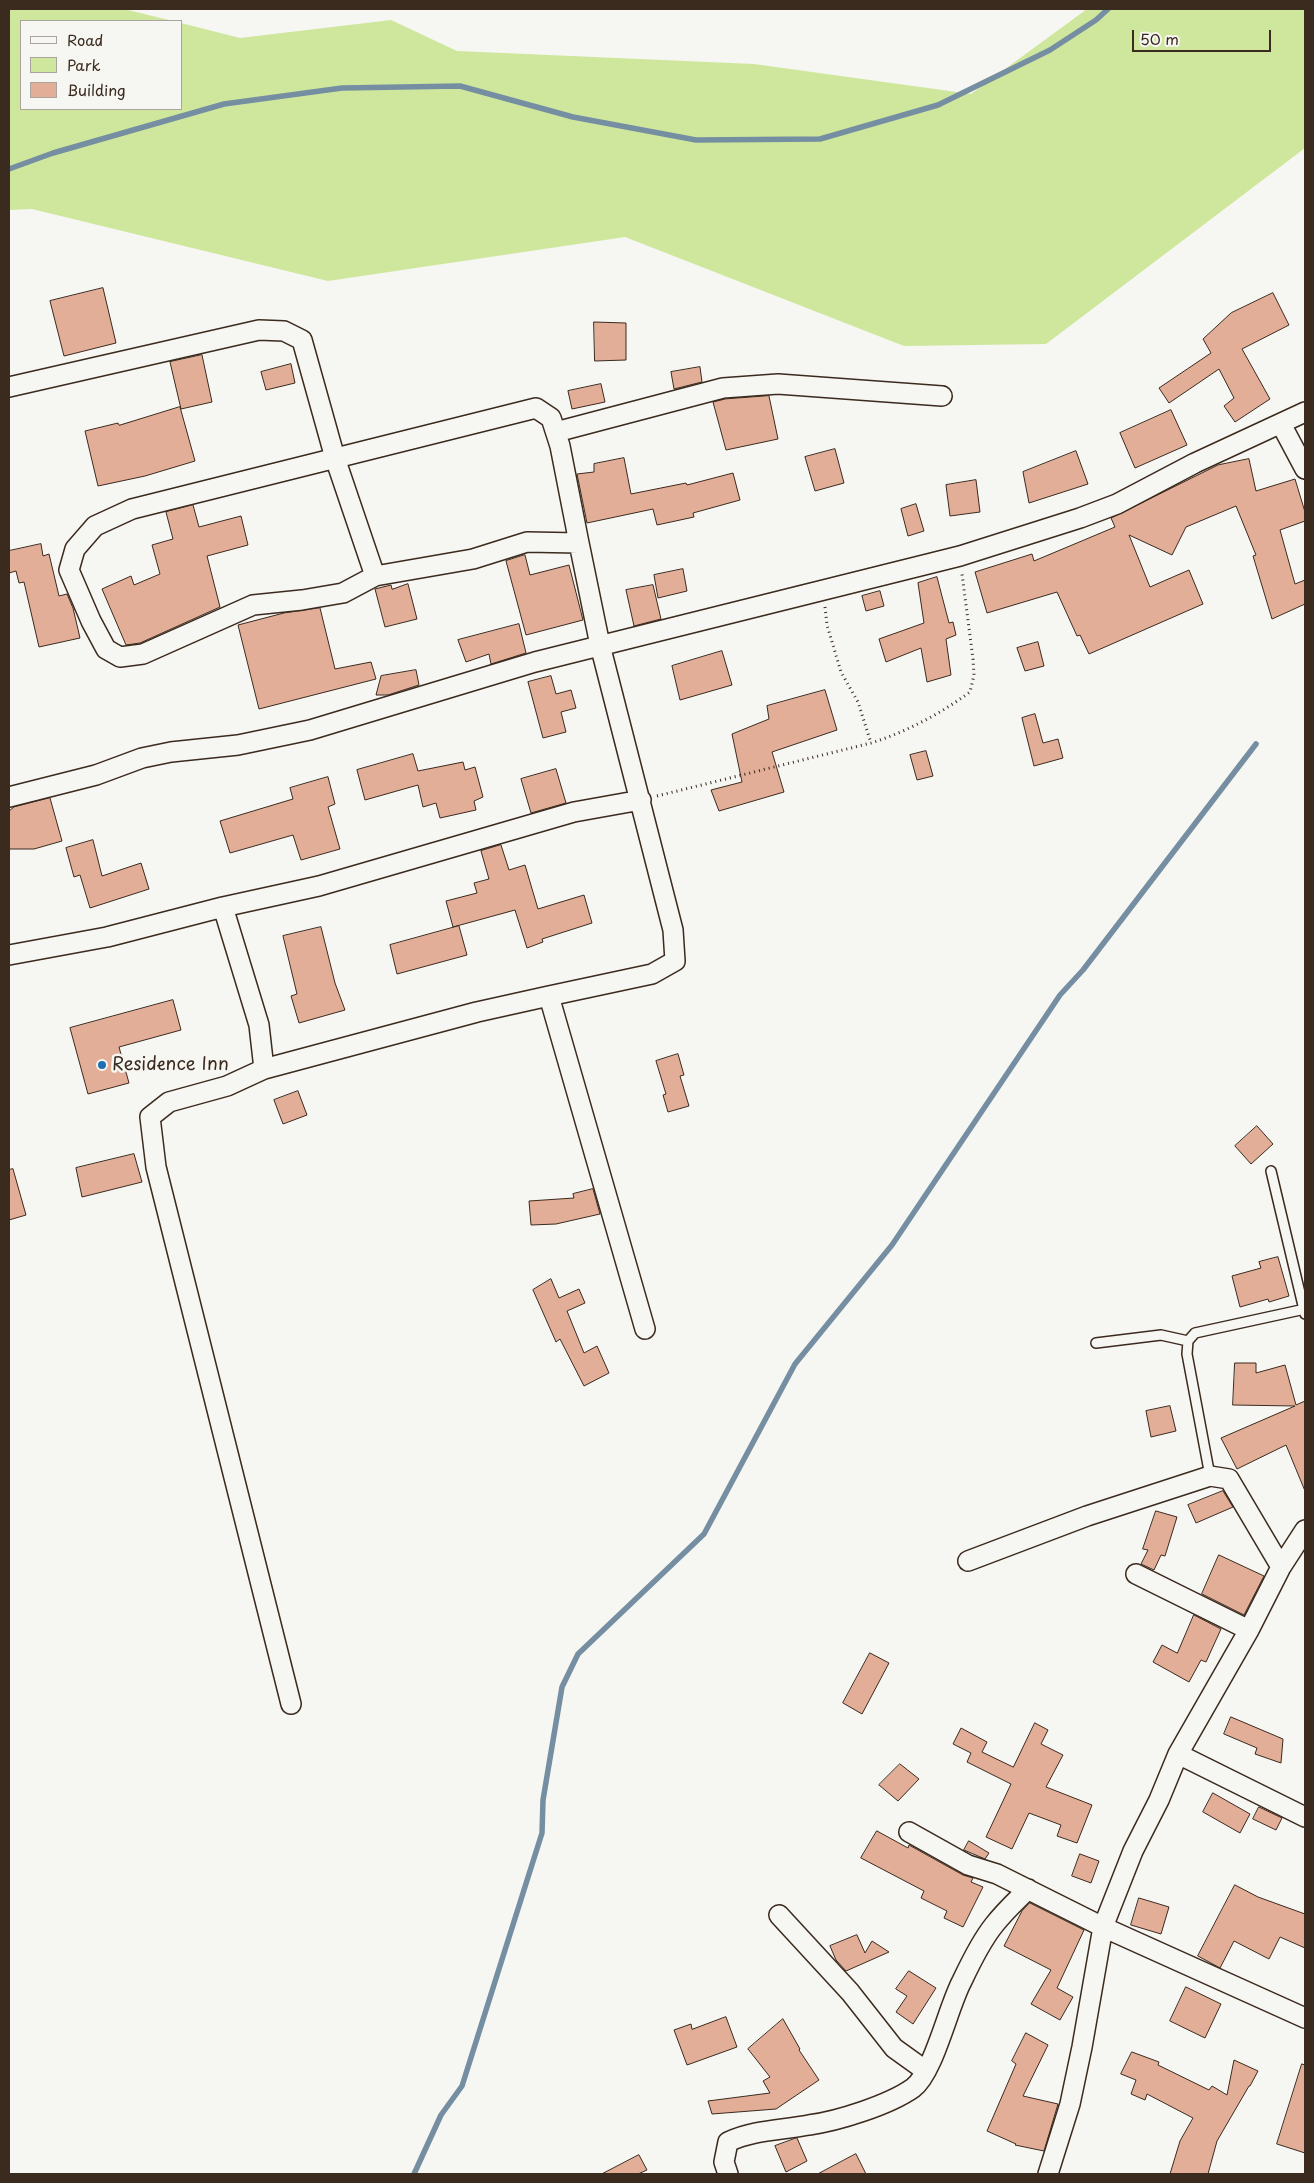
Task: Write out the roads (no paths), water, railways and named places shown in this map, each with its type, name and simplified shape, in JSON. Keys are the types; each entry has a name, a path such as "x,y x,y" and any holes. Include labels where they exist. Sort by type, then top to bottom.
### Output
{"street":[{"path":"9,387 259,330 284,331 302,340 335,458 375,576"},
{"path":"556,432 723,388 778,384 942,396"},
{"path":"291,1704 158,1176 150,1118 169,1102 226,1086 264,1069 476,1012 652,974 675,961 673,930 600,645 560,446 551,418 536,408 132,509 95,526 75,549 69,570 91,621 106,649 120,657 143,654 253,605 302,600 343,592 375,576 473,559 528,542 579,543"},
{"path":"9,797 87,778 142,758 171,752 238,745 310,730 535,662 960,556 1080,518 1117,504 1195,463 1305,412"},
{"path":"1281,424 1305,470"},
{"path":"9,955 108,937 223,907 318,886 574,812 641,800"},
{"path":"223,907 259,1025 264,1069"},
{"path":"549,996 645,1329"},
{"path":"968,1561 1087,1516 1210,1476 1229,1480 1281,1567"},
{"path":"1048,2174 1070,2104 1103,1927 1133,1851 1159,1800 1178,1754 1249,1630 1281,1567 1305,1530"},
{"path":"1136,1574 1249,1630"},
{"path":"1178,1754 1305,1816"},
{"path":"910,1832 968,1865 997,1874 1103,1927 1305,2018"},
{"path":"728,2174 724,2162 728,2142 742,2135 812,2125 867,2109 893,2099 914,2087 926,2071 950,2006 962,1980 993,1927 1028,1889"},
{"path":"779,1915 850,1992 894,2048 926,2071"}],"lane":[{"path":"1210,1476 1187,1354 1188,1341 1195,1333 1305,1311 1271,1171"},
{"path":"1096,1344 1161,1335 1188,1341"}],"waterway":[{"path":"9,169 53,153 224,104 342,88 460,86 573,117 696,140 820,139 938,105 1050,50 1096,20 1108,9"},
{"path":"414,2174 441,2115 462,2086 542,1833 543,1800 562,1687 578,1654 704,1534 795,1364 892,1245 1060,995 1083,970 1256,744"}],"place":[{"name":"Residence Inn","path":"102,1065"}]}
